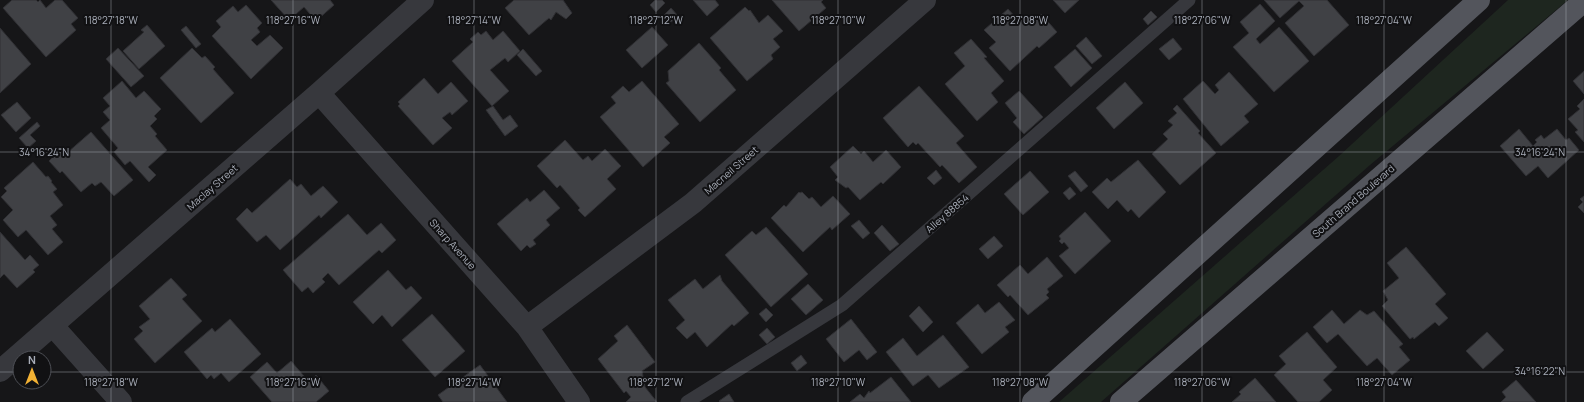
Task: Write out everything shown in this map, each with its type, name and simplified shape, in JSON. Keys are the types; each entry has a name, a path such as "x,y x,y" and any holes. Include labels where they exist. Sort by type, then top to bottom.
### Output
{"main road":[{"path":"1033,402 1479,0"},
{"name":"South Brand Boulevard","path":"1121,402 1584,1"}],"street":[{"name":"Maclay Street","path":"0,371 319,93 423,0"},
{"name":"Macneil Street","path":"527,327 693,203 925,0"},
{"name":"Sharp Avenue","path":"319,93 527,327 579,402"},
{"path":"53,326 121,402"}],"lane":[{"name":"Alley 88854","path":"687,402 842,305 1189,0"}],"shaded area":[{"path":"1508,0 1568,0 1370,165 1101,402 1059,402 1339,156"}],"building":[{"path":"12,0 36,0 38,2 40,0 46,8 55,0 62,0 78,18 71,24 76,30 46,57 3,8"},
{"path":"271,0 330,0 334,5 316,21 304,7 289,20"},
{"path":"514,0 563,0 572,13 566,19 556,12 551,20 549,18 529,35 505,8"},
{"path":"655,0 662,0 665,3 656,12 650,5"},
{"path":"693,0 715,0 719,5 707,16"},
{"path":"772,0 823,0 821,2 826,8 799,31"},
{"path":"1053,0 1079,0 1065,13"},
{"path":"1264,0 1327,0 1349,25 1314,56 1285,23 1304,6 1299,1 1280,18"},
{"path":"1260,4 1275,21 1256,39 1260,44 1279,27 1309,61 1274,92 1233,47 1249,33 1240,22"},
{"path":"246,5 262,23 257,28 260,32 251,40 257,46 270,35 283,48 251,79 212,36 221,27 216,21 233,6 238,12"},
{"path":"745,7 749,11 750,10 759,23 768,15 783,31 773,39 780,47 771,55 773,59 747,81 710,38"},
{"path":"671,8 678,16 670,23 663,16"},
{"path":"1008,9 1016,18 1019,15 1029,25 1041,14 1057,32 1039,48 1037,46 1010,71 989,48 996,42 984,30"},
{"path":"1151,11 1157,17 1148,25 1143,19"},
{"path":"147,25 165,46 139,69 123,51 144,32 141,30"},
{"path":"186,26 201,44 196,48 181,30"},
{"path":"652,27 668,45 642,68 626,50"},
{"path":"0,28 31,64 0,93"},
{"path":"486,31 493,40 503,31 520,51 508,62 505,58 490,70 509,91 492,106 452,61 473,42 470,39 478,32 481,35"},
{"path":"1086,37 1102,56 1092,64 1076,46"},
{"path":"1173,38 1182,49 1169,60 1159,49"},
{"path":"971,39 987,57 984,58 1004,81 991,93 998,102 977,121 945,84 965,66 954,53"},
{"path":"699,43 721,68 719,70 736,90 700,122 666,83 669,81 668,71"},
{"path":"118,48 144,76 131,87 106,59"},
{"path":"192,48 202,58 205,56 215,67 213,69 234,93 201,123 160,78"},
{"path":"523,49 542,71 536,76 517,55"},
{"path":"1075,49 1092,68 1071,87 1054,67"},
{"path":"1584,71 1584,94 1573,81"},
{"path":"1229,72 1258,104 1244,116 1249,122 1221,146 1183,99 1203,81 1215,94 1219,90 1215,85"},
{"path":"424,78 438,94 451,82 468,101 452,115 450,112 442,118 452,128 433,145 398,106 400,104 398,102"},
{"path":"122,81 136,98 144,91 161,109 154,116 157,119 150,126 157,134 155,136 167,150 148,167 156,175 149,182 130,161 125,165 114,152 118,148 101,128 110,120 103,112 110,106 103,98"},
{"path":"642,81 679,124 664,137 670,143 643,167 600,117 616,103 611,97 623,86 629,92"},
{"path":"1125,82 1143,103 1114,129 1096,108"},
{"path":"919,86 964,136 956,143 977,167 959,183 942,165 940,167 918,143 916,145 913,142 908,147 883,118"},
{"path":"1019,91 1043,117 1024,134 1013,122 1017,118 1005,103"},
{"path":"1584,99 1584,142 1575,132 1578,130 1568,119 1580,109 1577,106"},
{"path":"17,102 31,118 16,132 1,115"},
{"path":"1177,105 1200,131 1198,133 1216,153 1180,185 1152,154 1168,139 1163,134 1173,125 1168,121 1177,113 1173,109"},
{"path":"493,106 503,120 510,115 518,126 505,136 486,110"},
{"path":"37,122 40,126 30,135 36,141 28,148 19,138"},
{"path":"1519,129 1533,146 1537,142 1535,140 1541,135 1544,139 1557,129 1566,140 1569,138 1579,150 1548,178 1538,166 1526,176 1500,146"},
{"path":"91,132 133,180 114,196 101,182 95,186 92,183 81,192 62,171 60,173 49,161 52,158 50,156 61,146 67,153"},
{"path":"565,140 583,160 588,156 592,161 605,149 621,166 607,179 616,189 585,217 578,210 580,208 560,185 557,188 537,166"},
{"path":"853,146 861,154 864,151 873,162 886,150 901,167 883,184 881,182 860,200 848,187 846,188 835,180 838,177 830,167"},
{"path":"1138,160 1166,192 1139,218 1131,209 1128,212 1117,200 1108,209 1092,192 1107,178 1111,182"},
{"path":"33,162 46,177 48,176 52,181 51,182 57,189 53,192 63,205 50,216 57,225 52,229 63,242 48,255 26,230 18,237 3,220 13,210 1,197 7,191 4,188"},
{"path":"936,170 942,178 934,185 927,178"},
{"path":"1030,171 1049,192 1023,215 1004,194"},
{"path":"1075,171 1088,186 1081,192 1068,176"},
{"path":"290,179 297,187 301,184 311,196 323,186 338,202 321,218 319,215 280,250 266,235 257,242 236,219 247,208 252,213"},
{"path":"1070,187 1076,194 1069,200 1063,193"},
{"path":"544,190 560,208 546,220 550,225 533,240 536,244 530,248 527,245 521,251 497,224 527,198 530,202"},
{"path":"799,192 802,192 809,199 812,197 821,207 833,196 850,214 832,230 830,227 803,252 771,218 784,205 786,207"},
{"path":"1584,196 1584,213 1578,207 1583,202 1580,199"},
{"path":"1085,212 1111,241 1075,274 1059,256 1069,248 1064,242 1062,244 1059,241 1061,239 1059,236"},
{"path":"348,214 367,235 381,223 396,240 382,253 379,250 339,285 328,273 322,279 325,282 313,293 308,287 302,292 283,270"},
{"path":"859,220 870,233 863,239 851,226"},
{"path":"882,225 899,244 890,251 874,233"},
{"path":"766,227 808,274 771,307 725,255 752,231 756,235"},
{"path":"0,232 25,260 30,255 39,265 33,270 35,272 17,288 4,274 0,278"},
{"path":"994,236 1003,246 988,259 979,249"},
{"path":"1406,247 1446,294 1435,304 1448,318 1439,326 1435,322 1414,339 1413,337 1410,339 1382,306 1388,300 1383,291 1399,278 1387,263"},
{"path":"1047,257 1063,276 1047,289 1049,292 1046,295 1049,298 1028,315 1010,295 1008,297 997,285 1020,265 1028,274"},
{"path":"388,270 406,290 411,286 422,298 392,327 382,315 373,324 353,302"},
{"path":"720,275 722,281 749,313 734,326 732,324 707,347 695,332 687,339 676,328 685,320 668,300 695,279 703,289"},
{"path":"171,278 187,295 182,299 202,321 155,363 134,339 143,331 139,327 150,319 139,306"},
{"path":"808,284 823,300 806,315 791,299"},
{"path":"999,302 1015,320 1005,327 1009,332 982,354 956,323 978,304 985,313"},
{"path":"919,306 933,322 923,332 909,316"},
{"path":"766,308 773,315 766,322 759,314"},
{"path":"1332,310 1344,324 1360,310 1367,315 1374,311 1403,344 1399,347 1410,360 1392,375 1377,358 1367,366 1338,334 1327,343 1313,327"},
{"path":"432,314 465,351 435,377 402,340"},
{"path":"230,319 261,354 229,382 221,373 214,379 211,375 207,379 184,352 212,328 215,332"},
{"path":"851,319 877,352 867,360 859,350 844,362 826,339"},
{"path":"627,325 655,362 642,371 645,387 657,402 626,402 631,397 626,391 624,393 598,359 618,341 614,336"},
{"path":"767,328 775,337 767,344 759,335"},
{"path":"1307,332 1337,367 1323,380 1332,390 1319,402 1298,402 1274,375 1286,364 1279,356"},
{"path":"1487,332 1504,350 1483,369 1466,351"},
{"path":"943,335 969,367 939,388 928,375 913,386 886,352 903,338 917,356"},
{"path":"801,355 807,363 797,371 791,363"},
{"path":"291,361 309,382 316,375 329,391 316,402 272,402 250,377 267,362 277,373"},
{"path":"480,365 507,402 443,402 438,395"},
{"path":"891,377 911,402 850,402 860,394 864,398 869,391 870,393"},
{"path":"1255,378 1276,402 1232,402 1241,394 1239,392"},
{"path":"1516,380 1536,402 1501,402 1506,397 1502,392"},
{"path":"729,394 734,402 719,401"}]}
